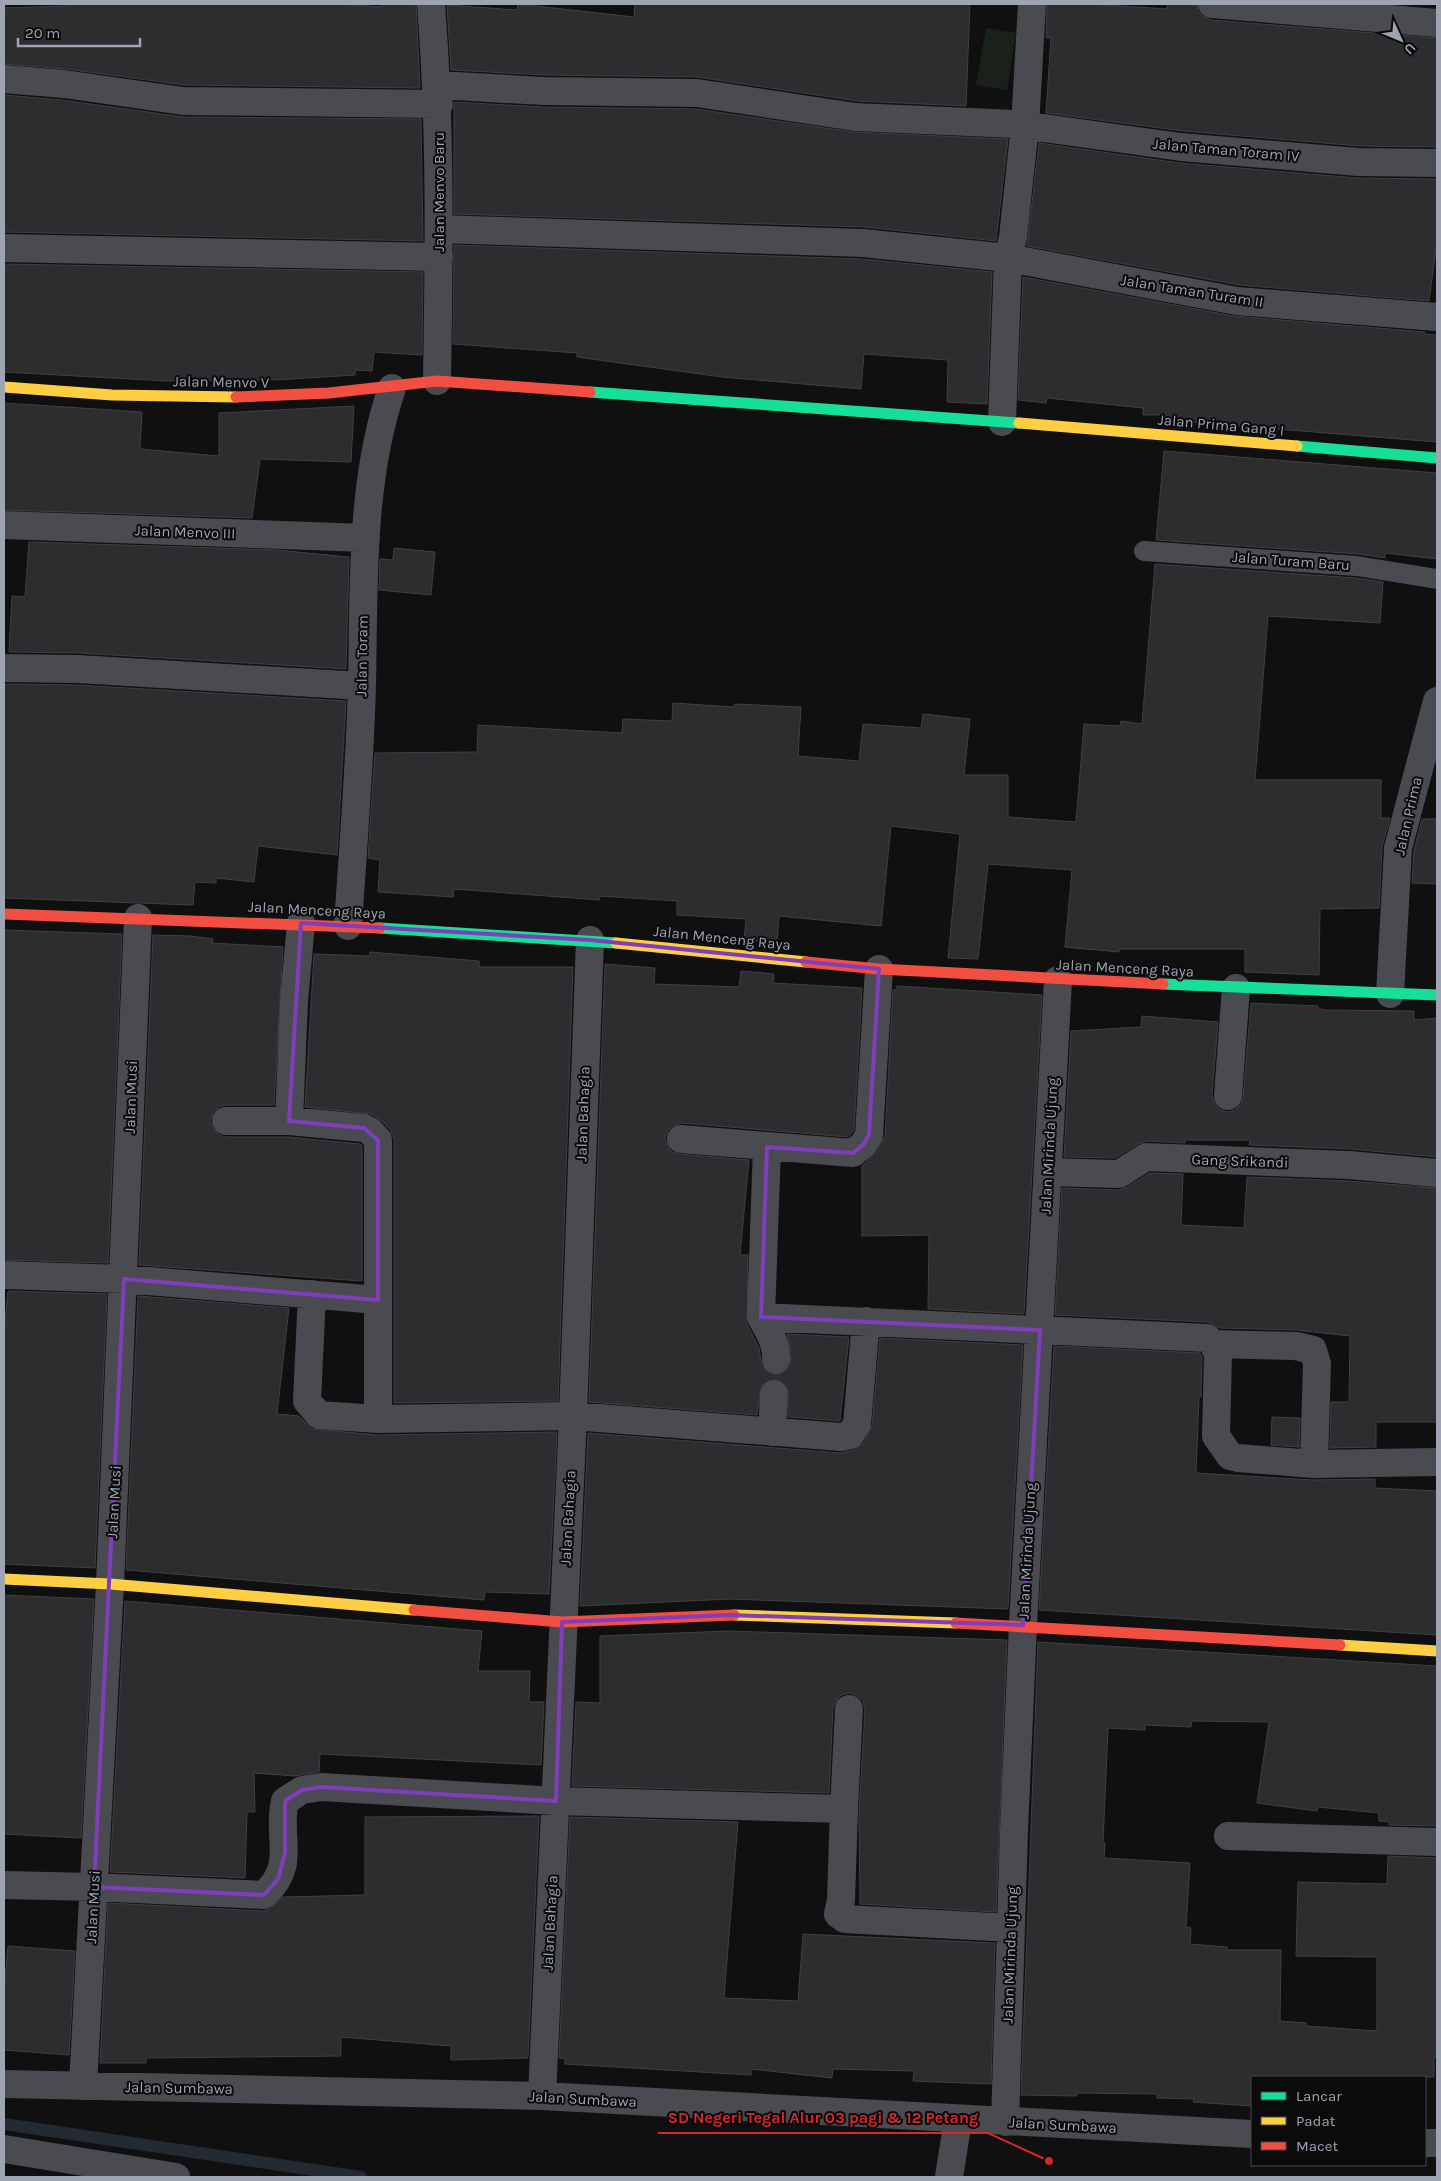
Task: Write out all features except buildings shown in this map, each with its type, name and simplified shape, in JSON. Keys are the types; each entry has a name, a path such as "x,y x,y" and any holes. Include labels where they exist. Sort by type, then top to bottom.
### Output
{"street":[{"name":"Jalan Menvo Baru","path":"431,4 438,95 439,257 437,381"},
{"path":"1002,422 1008,258 1013,237 1020,125 1032,4"},
{"path":"1212,4 1437,23"},
{"name":"Jalan Taman Toram IV","path":"4,79 64,84 183,101 544,91 697,93 855,117 1020,125 1181,147 1358,162 1437,163"},
{"name":"Jalan Taman Turam II","path":"439,229 862,243 1008,258 1237,301 1437,316"},
{"path":"4,248 439,257"},
{"name":"Jalan Menvo V","path":"4,388 83,395 272,398 392,388 437,381"},
{"name":"Jalan Prima Gang I","path":"437,381 1002,422 1437,458"},
{"name":"Jalan Toram","path":"348,926 362,686 366,538 381,421 392,388"},
{"name":"Jalan Menvo III","path":"4,525 366,538"},
{"path":"4,668 78,669 362,686"},
{"name":"Jalan Prima","path":"1390,994 1398,848 1437,701"},
{"name":"Jalan Menceng Raya","path":"4,914 348,926 590,940 879,969 1058,980 1437,995"},
{"name":"Jalan Musi","path":"83,2086 110,1584 138,918"},
{"path":"288,1121 294,1001 301,924"},
{"name":"Jalan Bahagia","path":"542,2096 556,1801 562,1622 573,1416 590,940"},
{"path":"681,1139 766,1148 853,1153 863,1145 869,1135 879,969"},
{"name":"Jalan Mirinda Ujung","path":"1005,2122 1023,1625 1058,980"},
{"path":"1228,1096 1236,988"},
{"path":"226,1121 288,1121 364,1128 370,1131 378,1140 378,1419"},
{"path":"766,1148 761,1317 775,1341 777,1348 776,1360"},
{"name":"Gang Srikandi","path":"1048,1172 1119,1174 1146,1157 1349,1165 1437,1173"},
{"path":"4,1275 124,1279 378,1300"},
{"path":"312,1294 307,1401 319,1414 378,1419 573,1416 841,1437 850,1435 857,1424 866,1321"},
{"path":"761,1317 1207,1338 1213,1344 1218,1354 1216,1436 1230,1456 1314,1464 1437,1462"},
{"path":"1213,1344 1296,1346 1313,1350 1316,1358 1314,1464"},
{"path":"772,1432 774,1394"},
{"path":"4,1579 110,1584 562,1622 729,1615 1023,1625 1437,1651"},
{"path":"849,1709 842,1900 838,1914 845,1918 1011,1928"},
{"path":"4,1885 94,1886 264,1896 278,1880 285,1853 283,1812 285,1801 302,1790 321,1787 556,1801 844,1809"},
{"path":"1228,1836 1437,1842"},
{"name":"Jalan Sumbawa","path":"4,2084 542,2096 958,2120 1251,2134"},
{"path":"949,2177 958,2120"},
{"path":"4,2148 176,2177"}],"lane":[{"name":"Jalan Turam Baru","path":"1144,551 1356,566 1437,579"}],"highlighted area":[{"path":"301,923 590,940 879,969 869,1135 863,1145 853,1153 767,1147 761,1317 1040,1330 1023,1625 729,1615 562,1622 556,1801 321,1787 302,1790 285,1801 285,1853 278,1879 264,1895 94,1887 124,1279 378,1300 378,1140 364,1128 289,1121"}],"shaded area":[{"path":"986,28 1016,33 1007,90 976,85"}],"waterway":[{"path":"4,2124 361,2177"}],"tunnel":[{"path":"774,1394 776,1360"}],"traffic: fast":[{"path":"590,392 1019,423"},
{"path":"1297,446 1437,458"},
{"path":"380,928 616,943"},
{"path":"1163,984 1437,995"}],"traffic: slow":[{"path":"4,387 112,395 236,397"},
{"path":"1019,423 1297,446"},
{"path":"616,943 806,962"},
{"path":"4,1579 110,1584 414,1610"},
{"path":"734,1615 956,1623"},
{"path":"1340,1645 1437,1651"}],"traffic: jam":[{"path":"236,397 329,393 437,381 590,392"},
{"path":"4,914 380,928"},
{"path":"806,962 879,969 1163,984"},
{"path":"414,1610 562,1622 734,1615"},
{"path":"956,1623 1340,1645"}],"place":[{"name":"SD Negeri Tegal Alur 03 pagi & 12 Petang","path":"1049,2161"}]}
